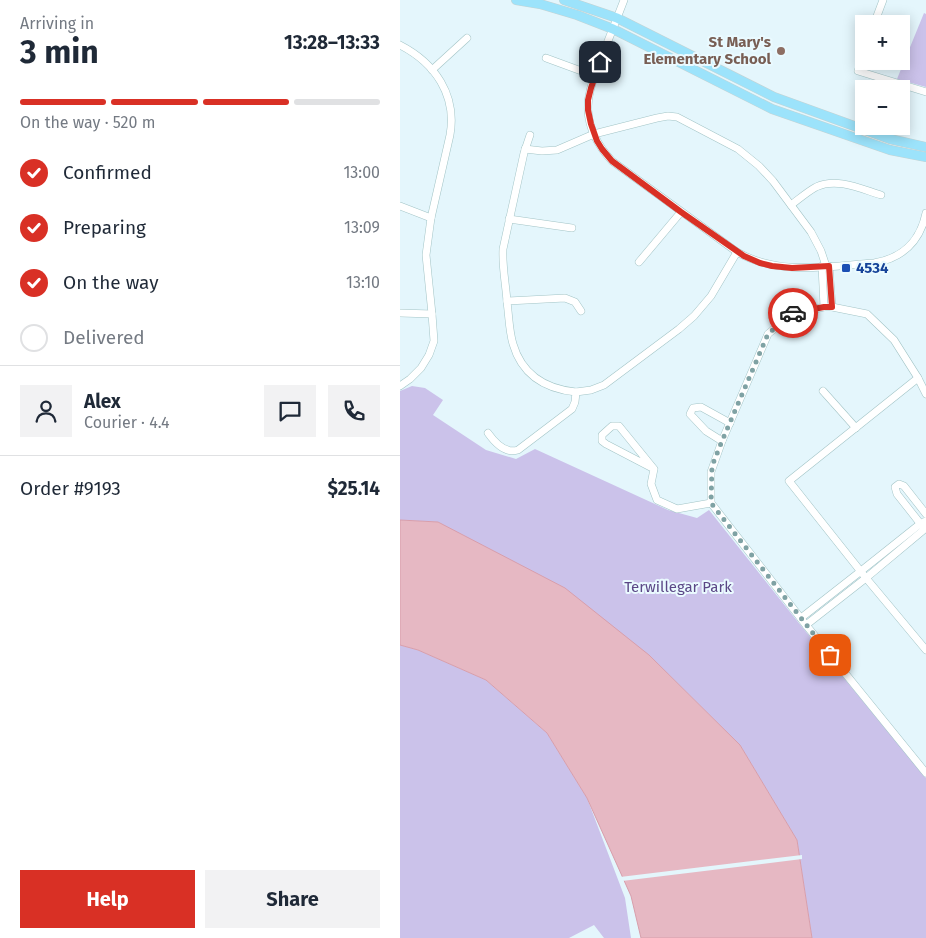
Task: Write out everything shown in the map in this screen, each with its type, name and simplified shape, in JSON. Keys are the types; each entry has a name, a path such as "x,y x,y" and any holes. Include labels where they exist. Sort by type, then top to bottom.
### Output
{"main road":[{"path":"516,0 540,4 612,29 772,109 890,150 926,157"},
{"path":"564,0 617,18 774,97 890,139 926,147"}],"street":[{"path":"624,0 595,76 588,100 588,110 594,134 602,149 612,161 681,212 737,252 760,263 792,268 874,263 892,258 904,252 915,240 926,217"},
{"path":"877,15 882,0"},
{"path":"432,70 467,38"},
{"path":"400,45 415,54 441,81 451,108 452,121 426,255 434,335 431,348 421,368 400,386"},
{"path":"546,58 595,76"},
{"path":"858,70 926,92"},
{"path":"525,149 557,150 594,134 663,117 677,117 732,146 766,173 815,238 822,251 826,266 828,307"},
{"path":"530,135 509,218 503,256 512,344 526,368 541,382 558,390 576,392 591,390 604,385 686,323 711,296 737,252"},
{"path":"791,205 816,187 831,183 847,184 881,195"},
{"path":"400,206 432,218"},
{"path":"639,262 681,212"},
{"path":"509,218 572,228"},
{"path":"507,301 565,298 575,302 581,311"},
{"path":"926,394 894,340 867,314 828,307 792,314 768,334 722,441 711,472 711,503 806,625 926,773"},
{"path":"400,313 432,314"},
{"path":"918,378 789,481 926,650"},
{"path":"823,390 856,428"},
{"path":"488,433 494,441 506,450 518,450 572,409 576,392"},
{"path":"722,441 706,432 690,414 693,408 701,407 730,423"},
{"path":"612,426 619,426 654,469 606,444 602,440 602,435 612,426"},
{"path":"654,469 651,484 657,500 677,509 711,503"},
{"path":"806,625 925,526 897,494 895,487 899,484 904,486 926,514"},
{"path":"801,618 864,575"}],"green space":[{"path":"924,13 926,14 926,87 910,83 910,80 897,79 901,70 910,70 910,47"},
{"name":"Terwillegar Park","path":"412,386 425,388 443,400 433,415 486,450 516,459 535,449 668,510 697,518 709,510 926,778 926,938 812,938 797,840 740,745 649,655 438,522 400,520 400,391"},
{"path":"400,645 418,650 486,680 547,733 587,798 625,898 631,938 604,938 594,925 569,938 400,938"}],"shaded area":[{"path":"400,520 438,522 565,588 649,655 740,745 797,840 812,938 641,938 631,896 587,798 547,733 486,680 418,650 400,645"}],"pier":[{"path":"802,855 802,859 622,881 620,877"}],"way so far":[{"path":"793,313 768,334 712,466 711,503 830,655"}],"place":[{"name":"St Mary's Elementary School","path":"781,51"},
{"name":"4534","path":"846,268"}],"route":[{"path":"600,62 588,100 588,110 597,141 612,161 744,256 772,266 792,268 829,266 832,307 793,313"}]}
